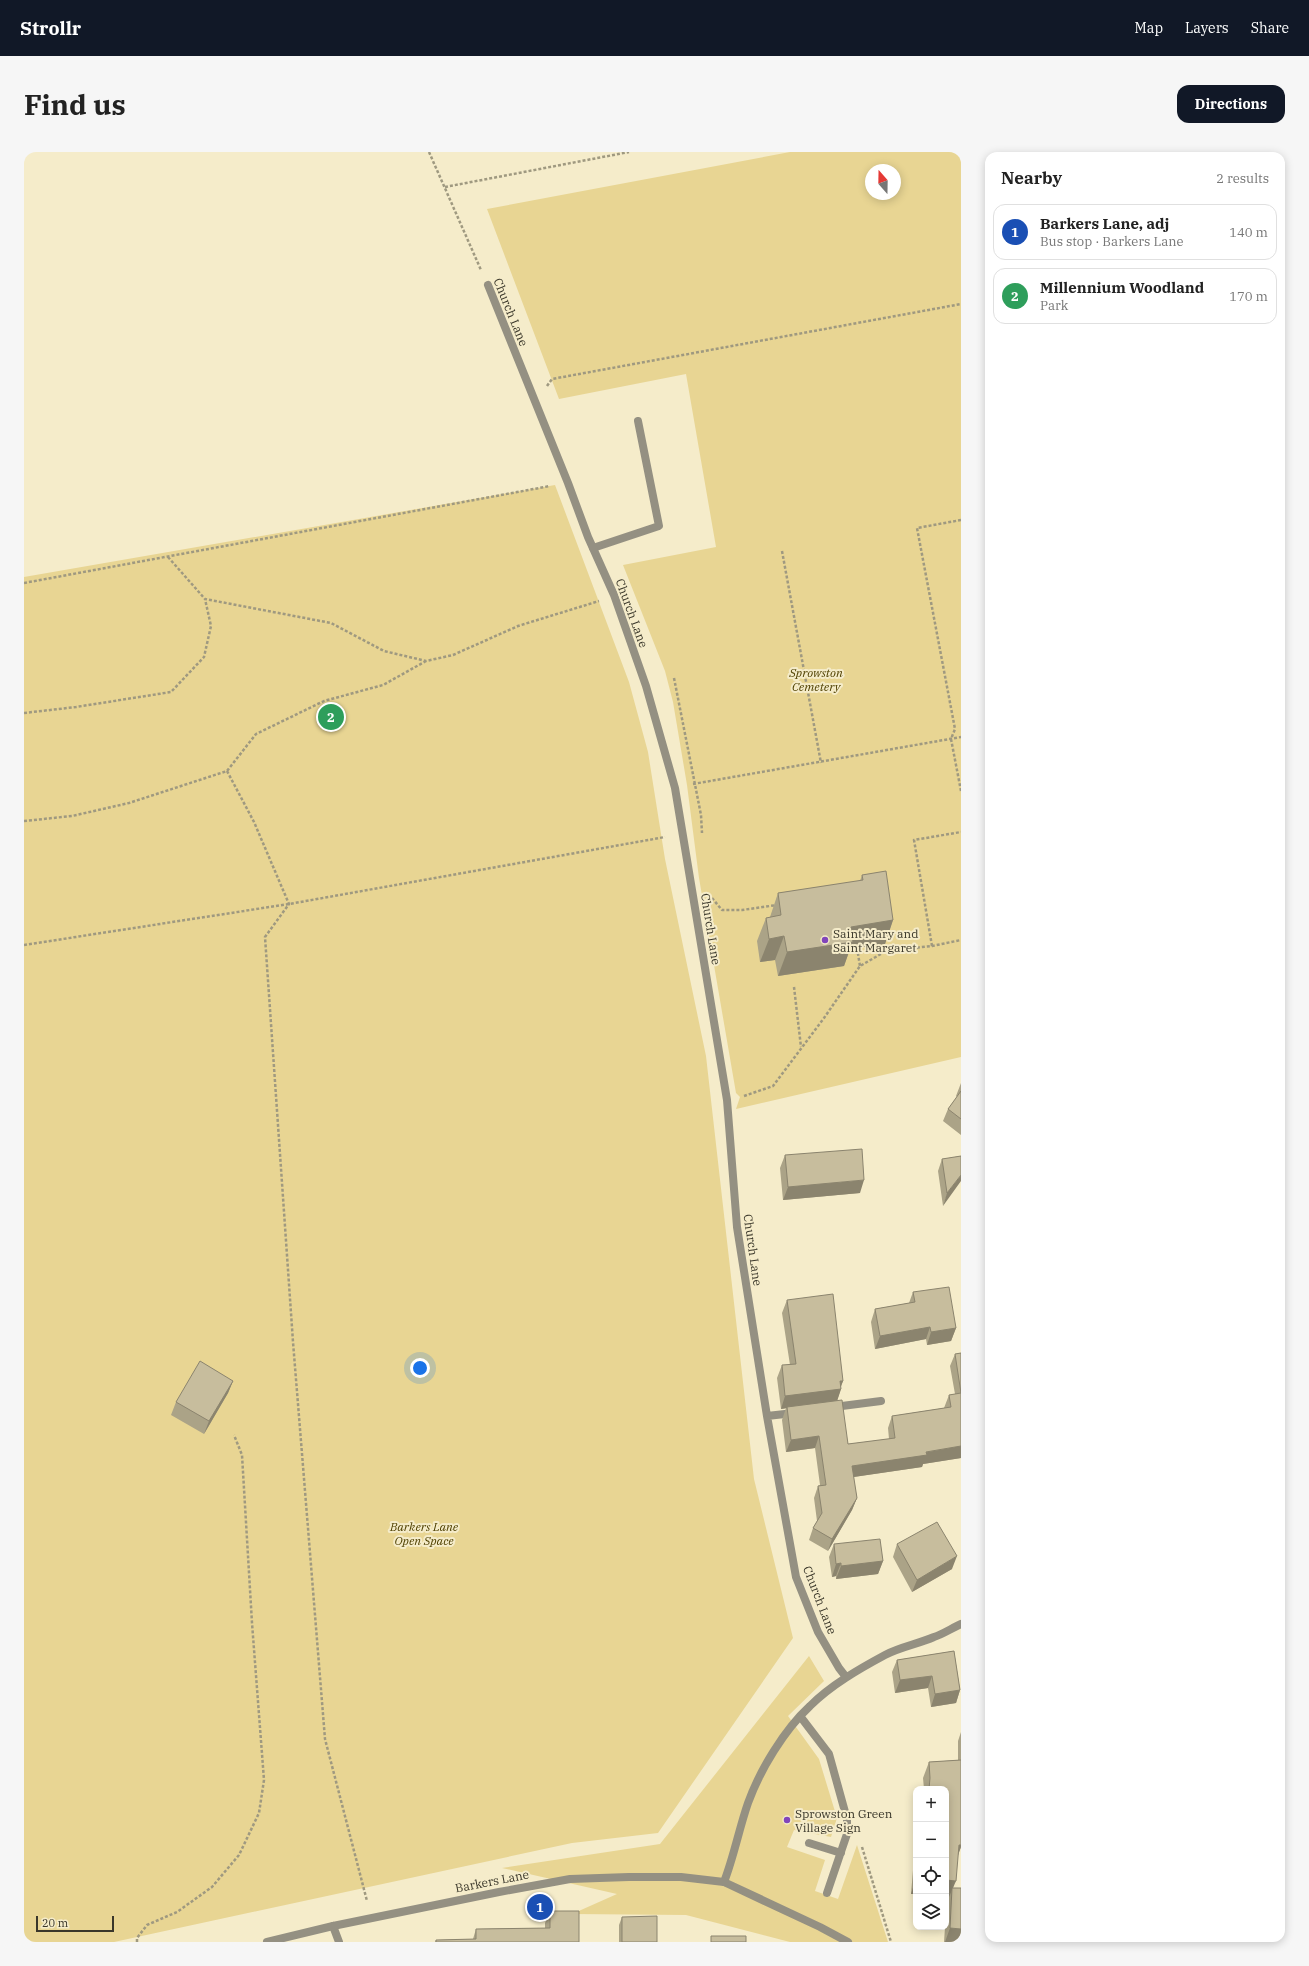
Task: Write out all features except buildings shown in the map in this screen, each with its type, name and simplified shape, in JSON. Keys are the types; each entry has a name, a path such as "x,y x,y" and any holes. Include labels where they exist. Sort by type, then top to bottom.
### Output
{"street":[{"name":"Church Lane","path":"488,285 568,482 593,548 614,595 646,686 675,788 727,1100 737,1227 767,1416 796,1577 818,1632 846,1677"},
{"path":"593,548 659,526 638,421"},
{"path":"828,1408 881,1401"},
{"path":"767,1416 805,1411"},
{"path":"848,1942 820,1927 724,1882 733,1860 748,1803 759,1779 780,1742 810,1705 846,1677 886,1654 934,1637 961,1624"},
{"path":"800,1716 829,1754 847,1819 847,1834 827,1893"},
{"path":"809,1843 841,1853"},
{"name":"Barkers Lane","path":"267,1942 333,1926 570,1879 629,1876 681,1877 724,1882"},
{"path":"333,1926 339,1942"}],"path":[{"name":"Church Lane","path":"429,152 488,285"},
{"path":"445,187 629,152"},
{"path":"536,402 552,379 961,304"},
{"path":"24,583 568,482"},
{"path":"961,520 917,528 955,729 951,739 961,791"},
{"path":"782,551 821,763"},
{"path":"24,713 76,707 171,692 204,658 211,626 205,599 168,556"},
{"path":"24,821 72,816 129,803 227,771 256,734 324,700 383,685 426,661 453,655 518,626 614,595"},
{"path":"205,599 331,624 384,651 426,661"},
{"path":"674,678 701,815 702,837"},
{"path":"675,788 961,737"},
{"path":"227,771 254,822 289,904"},
{"path":"932,946 914,840 961,832"},
{"path":"24,945 289,904 683,834"},
{"path":"712,897 722,910 742,910 782,904"},
{"path":"289,904 264,937 293,1342 325,1739 372,1918"},
{"path":"740,1097 773,1086 824,1018 860,966 886,951 932,946 961,940"},
{"path":"857,948 860,966"},
{"path":"794,987 801,1048"},
{"path":"137,1942 137,1938 147,1925 177,1912 212,1887 239,1855 259,1813 264,1780 253,1639 242,1455 234,1435"},
{"path":"847,1834 861,1844 891,1942"}],"green space":[{"name":"Sprowston Cemetery","path":"790,152 961,152 961,1057 736,1109 740,1097 736,1093 699,878 687,785 673,702 665,671 623,565 716,547 686,374 559,399 487,209"},
{"name":"Barkers Lane Open Space","path":"555,485 629,682 648,752 665,859 706,1056 754,1479 793,1638 658,1833 572,1843 114,1942 24,1942 24,577"},
{"path":"809,1656 824,1681 788,1716 819,1759 837,1818 831,1837 794,1830 787,1847 825,1860 815,1891 838,1899 857,1845 888,1942 790,1942 686,1915 572,1914 617,1894 502,1868 660,1844"}],"place":[{"name":"Millennium Woodland","path":"331,717"},
{"name":"Saint Mary and Saint Margaret","path":"825,940"},
{"name":"Sprowston Green Village Sign","path":"787,1820"},
{"name":"Barkers Lane, adj","path":"540,1907"}]}
